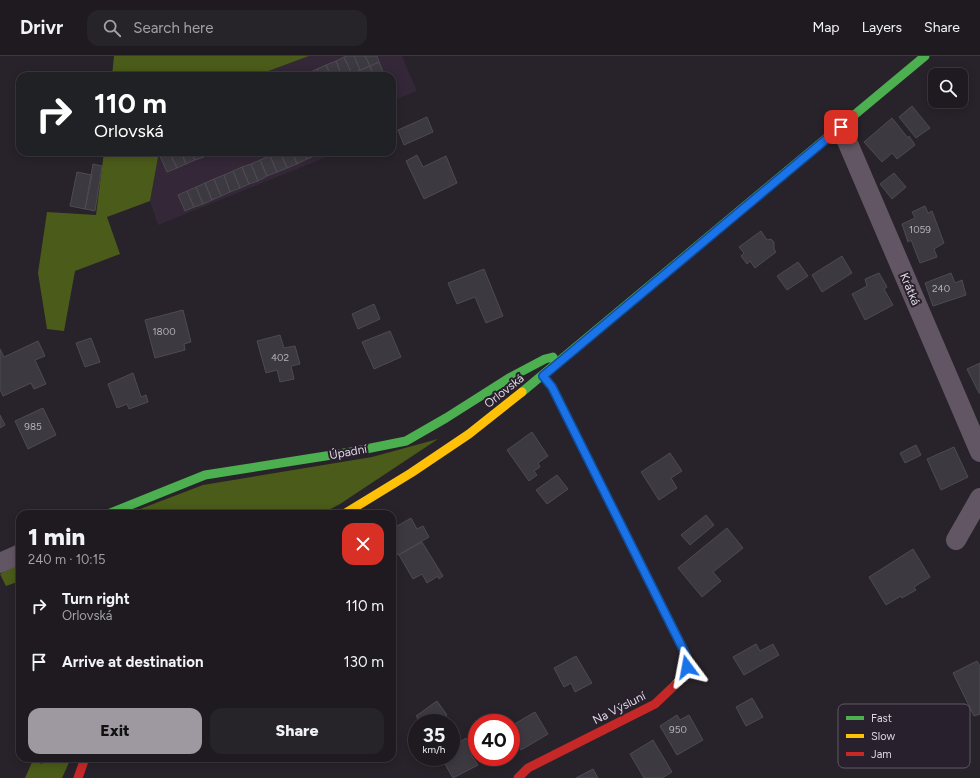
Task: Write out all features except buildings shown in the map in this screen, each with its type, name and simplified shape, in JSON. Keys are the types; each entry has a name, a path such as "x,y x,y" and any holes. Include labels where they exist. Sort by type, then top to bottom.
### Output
{"street":[{"name":"Orlovská","path":"351,510 418,469 469,434 543,376 925,56"},
{"name":"Krátká","path":"841,127 980,452"},
{"name":"Úpadní","path":"118,510 205,475 351,452 406,441 446,418 509,378 545,359 573,351"},
{"name":"Na Výsluní","path":"518,778 528,768 655,704 680,680 687,667 686,655 552,387 543,376"},
{"path":"956,540 980,498"},
{"path":"0,563 16,556"},
{"path":"78,778 83,762"}],"shaded area":[{"path":"309,56 402,56 417,91 396,99 396,72 266,72"},
{"path":"158,156 329,156 158,225 150,201"}],"green space":[{"path":"114,56 309,56 266,72 112,72"},
{"path":"103,156 158,156 150,201 107,217 120,254 75,271 64,331 47,329 38,273 47,212 96,215"},
{"path":"438,439 329,510 137,510 203,485 372,457"},
{"path":"16,566 16,582 6,586 0,574"},
{"path":"32,762 42,764 43,762 69,762 62,778 25,778"}],"traffic: fast":[{"path":"522,392 925,56"},
{"path":"118,510 205,475 351,452 406,441 446,418 509,378 545,359 553,357"},
{"path":"543,376 552,387 621,525"}],"traffic: slow":[{"path":"351,510 411,473 469,434 522,392"},
{"path":"621,525 686,655 685,672 675,685"}],"traffic: jam":[{"path":"518,778 528,768 655,704 675,685"},
{"path":"78,778 84,762"}],"route":[{"path":"687,667 686,655 552,387 543,376 841,127"}]}
